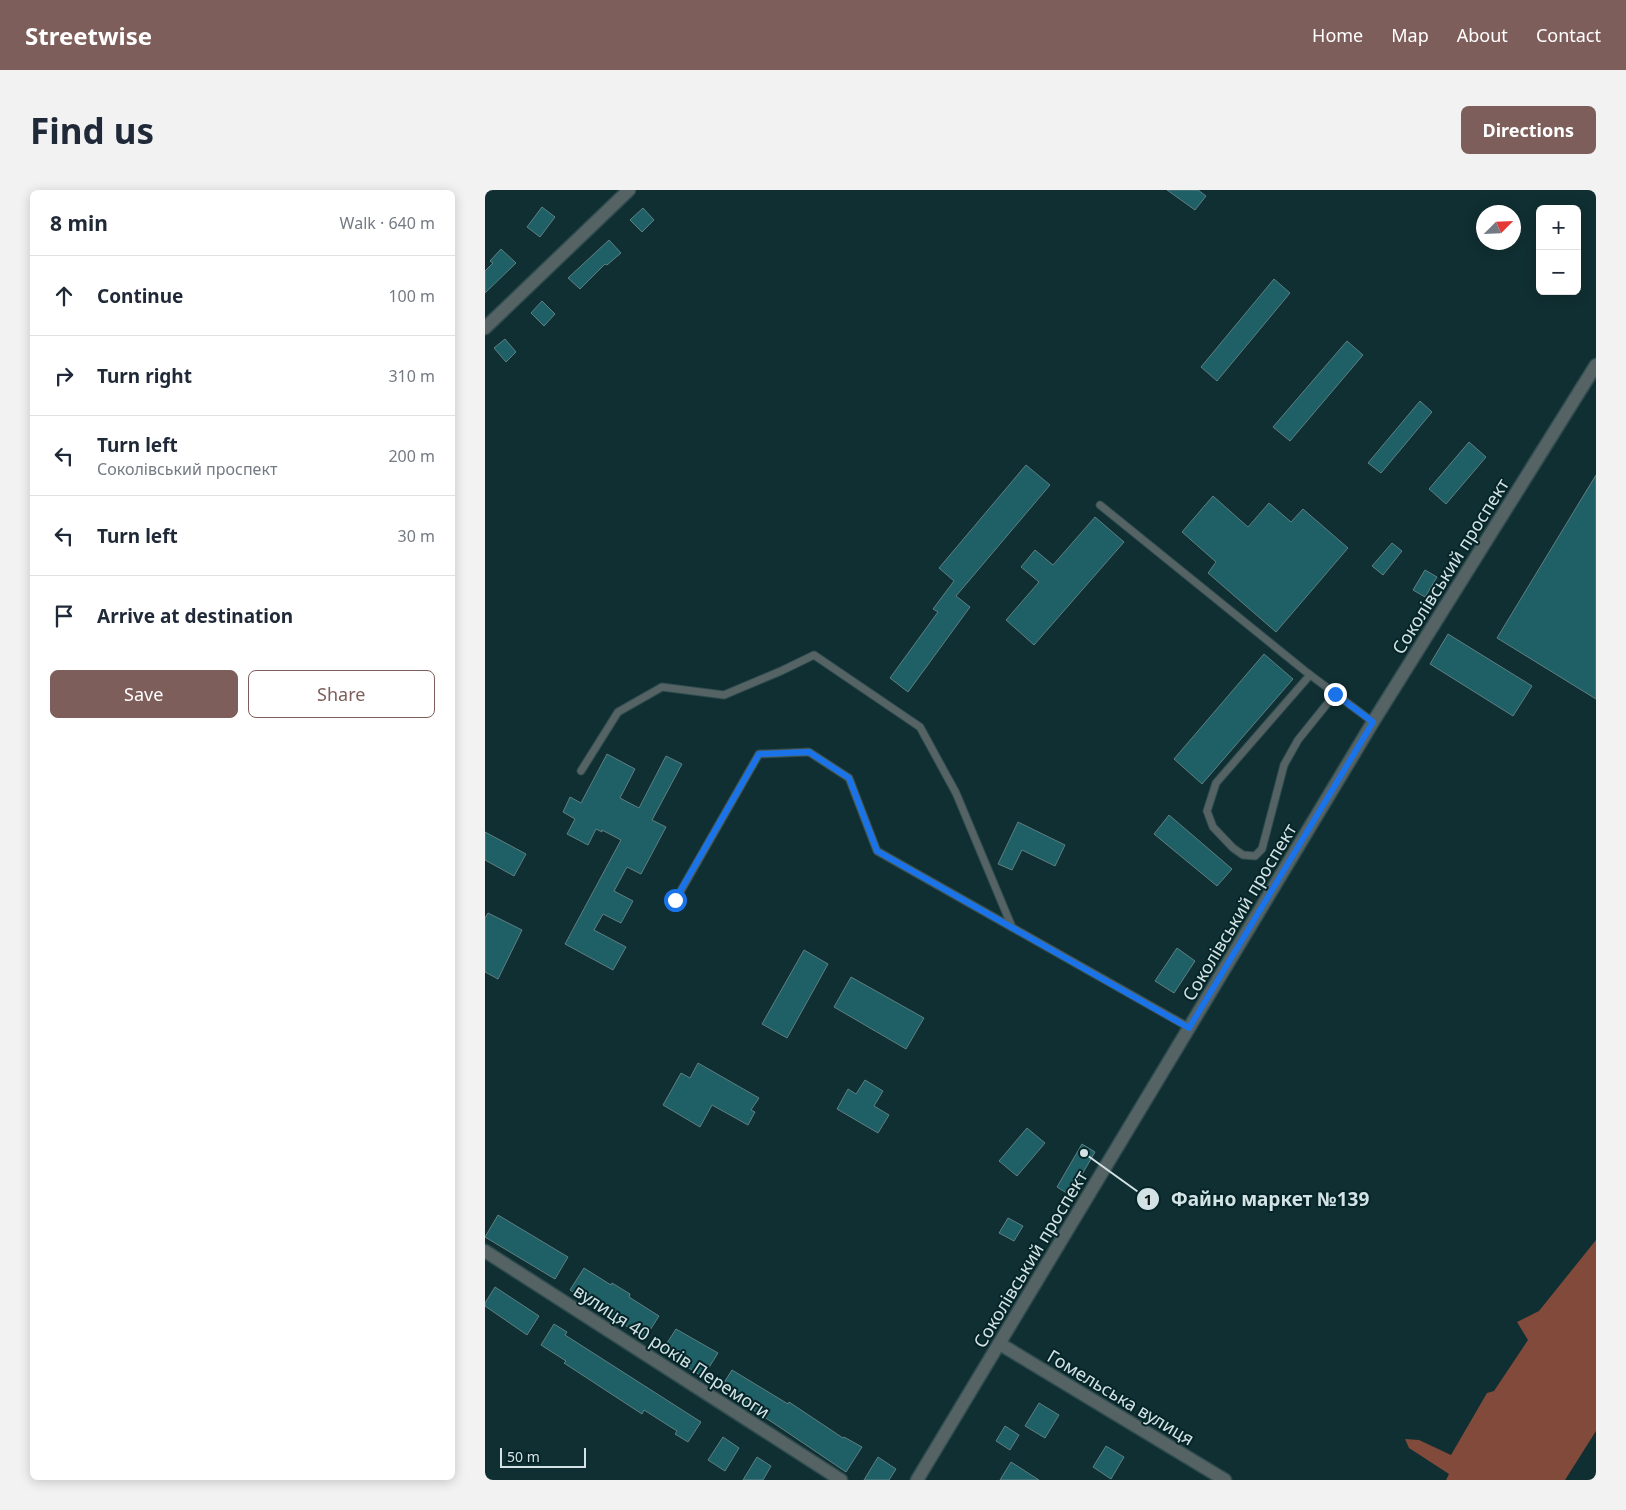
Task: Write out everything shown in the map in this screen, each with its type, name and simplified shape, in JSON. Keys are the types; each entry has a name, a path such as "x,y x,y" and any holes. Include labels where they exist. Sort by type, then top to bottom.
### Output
{"street":[{"path":"485,328 629,190"},
{"name":"Соколівський проспект","path":"917,1480 1373,722 1596,365"},
{"name":"вулиця 40 років Перемоги","path":"485,1251 841,1480"},
{"name":"Гомельська вулиця","path":"1000,1344 1225,1480"}],"lane":[{"path":"1100,505 1310,675 1373,722"},
{"path":"581,771 618,712 662,687 724,695 781,672 814,655 920,727 956,793 1012,927"},
{"path":"1310,675 1215,783 1207,811 1213,827 1233,848 1243,855 1255,856 1262,849 1284,765 1297,740 1335,694"},
{"path":"675,900 759,754 809,752 849,778 877,851 1189,1028"}],"shaded area":[{"path":"1596,1240 1596,1431 1565,1480 1446,1480 1449,1474 1409,1448 1405,1439 1419,1440 1451,1455 1487,1393 1494,1391 1528,1340 1517,1322 1539,1311"}],"building":[{"path":"1167,190 1198,190 1206,196 1195,210"},
{"path":"542,207 555,217 540,237 527,227"},
{"path":"643,208 654,220 642,232 630,220"},
{"path":"609,240 621,253 607,265 605,264 580,289 568,278"},
{"path":"501,249 516,263 485,293 485,271 493,263 490,261"},
{"path":"1274,279 1290,293 1217,381 1201,367"},
{"path":"542,301 555,314 544,326 531,313"},
{"path":"505,339 516,352 506,362 494,348"},
{"path":"1347,341 1363,355 1290,441 1273,427"},
{"path":"1420,401 1432,412 1381,473 1368,463"},
{"path":"1469,442 1486,457 1446,504 1429,489"},
{"path":"1026,465 1050,485 956,596 970,607 908,692 890,678 938,612 933,609 954,581 939,568"},
{"path":"1596,475 1596,699 1497,638"},
{"path":"1213,496 1248,527 1269,503 1291,522 1303,509 1348,548 1276,632 1208,573 1216,562 1182,532"},
{"path":"1095,517 1124,542 1034,645 1006,620 1039,582 1021,567 1035,550 1053,565"},
{"path":"1392,543 1402,551 1383,575 1372,566"},
{"path":"1425,570 1437,577 1425,597 1413,590"},
{"path":"1448,634 1532,686 1513,716 1430,664"},
{"path":"1264,654 1293,679 1202,784 1174,759"},
{"path":"607,754 635,769 620,798 639,808 666,756 682,764 652,820 666,827 641,874 627,867 614,891 633,901 621,923 603,914 594,930 626,947 613,970 565,944 621,840 602,830 602,832 596,829 588,845 567,834 575,819 563,812 570,797 581,803"},
{"path":"1169,815 1232,869 1217,886 1154,834"},
{"path":"1018,822 1065,845 1055,866 1022,850 1012,870 998,864"},
{"path":"485,832 526,854 514,876 485,860"},
{"path":"488,913 522,930 498,979 485,972 485,918"},
{"path":"1177,948 1195,961 1174,993 1155,981"},
{"path":"804,950 828,964 787,1038 762,1024"},
{"path":"851,977 924,1018 906,1049 834,1007"},
{"path":"698,1063 759,1098 751,1110 755,1112 748,1125 712,1105 700,1127 663,1105 681,1073 690,1078"},
{"path":"865,1080 883,1091 874,1106 889,1115 878,1133 837,1109 848,1089 856,1094"},
{"path":"1027,1128 1045,1143 1017,1176 999,1161"},
{"path":"1082,1144 1095,1152 1070,1195 1057,1187"},
{"path":"498,1215 568,1257 555,1279 485,1237"},
{"path":"1008,1218 1023,1226 1014,1241 999,1233"},
{"path":"584,1268 611,1285 612,1283 630,1294 629,1297 659,1316 645,1338 570,1290"},
{"path":"495,1287 539,1316 527,1335 485,1306"},
{"path":"554,1324 567,1332 565,1335 701,1422 688,1442 675,1434 677,1431 644,1410 642,1414 564,1363 566,1361 541,1345"},
{"path":"676,1329 718,1353 703,1377 662,1351"},
{"path":"732,1370 788,1404 789,1402 843,1438 862,1447 846,1472 720,1389"},
{"path":"1039,1403 1059,1415 1045,1438 1025,1426"},
{"path":"1005,1426 1019,1435 1010,1450 996,1441"},
{"path":"723,1437 739,1448 725,1471 708,1460"},
{"path":"1106,1446 1124,1457 1111,1479 1093,1467"},
{"path":"757,1457 771,1466 763,1480 743,1480"},
{"path":"878,1457 896,1469 889,1480 864,1480"},
{"path":"1011,1462 1039,1480 1000,1480"}],"place":[{"name":"Файно маркет №139","path":"1084,1153"}],"route":[{"path":"675,900 759,754 809,752 849,778 877,851 1189,1028 1373,722 1335,694"}]}
